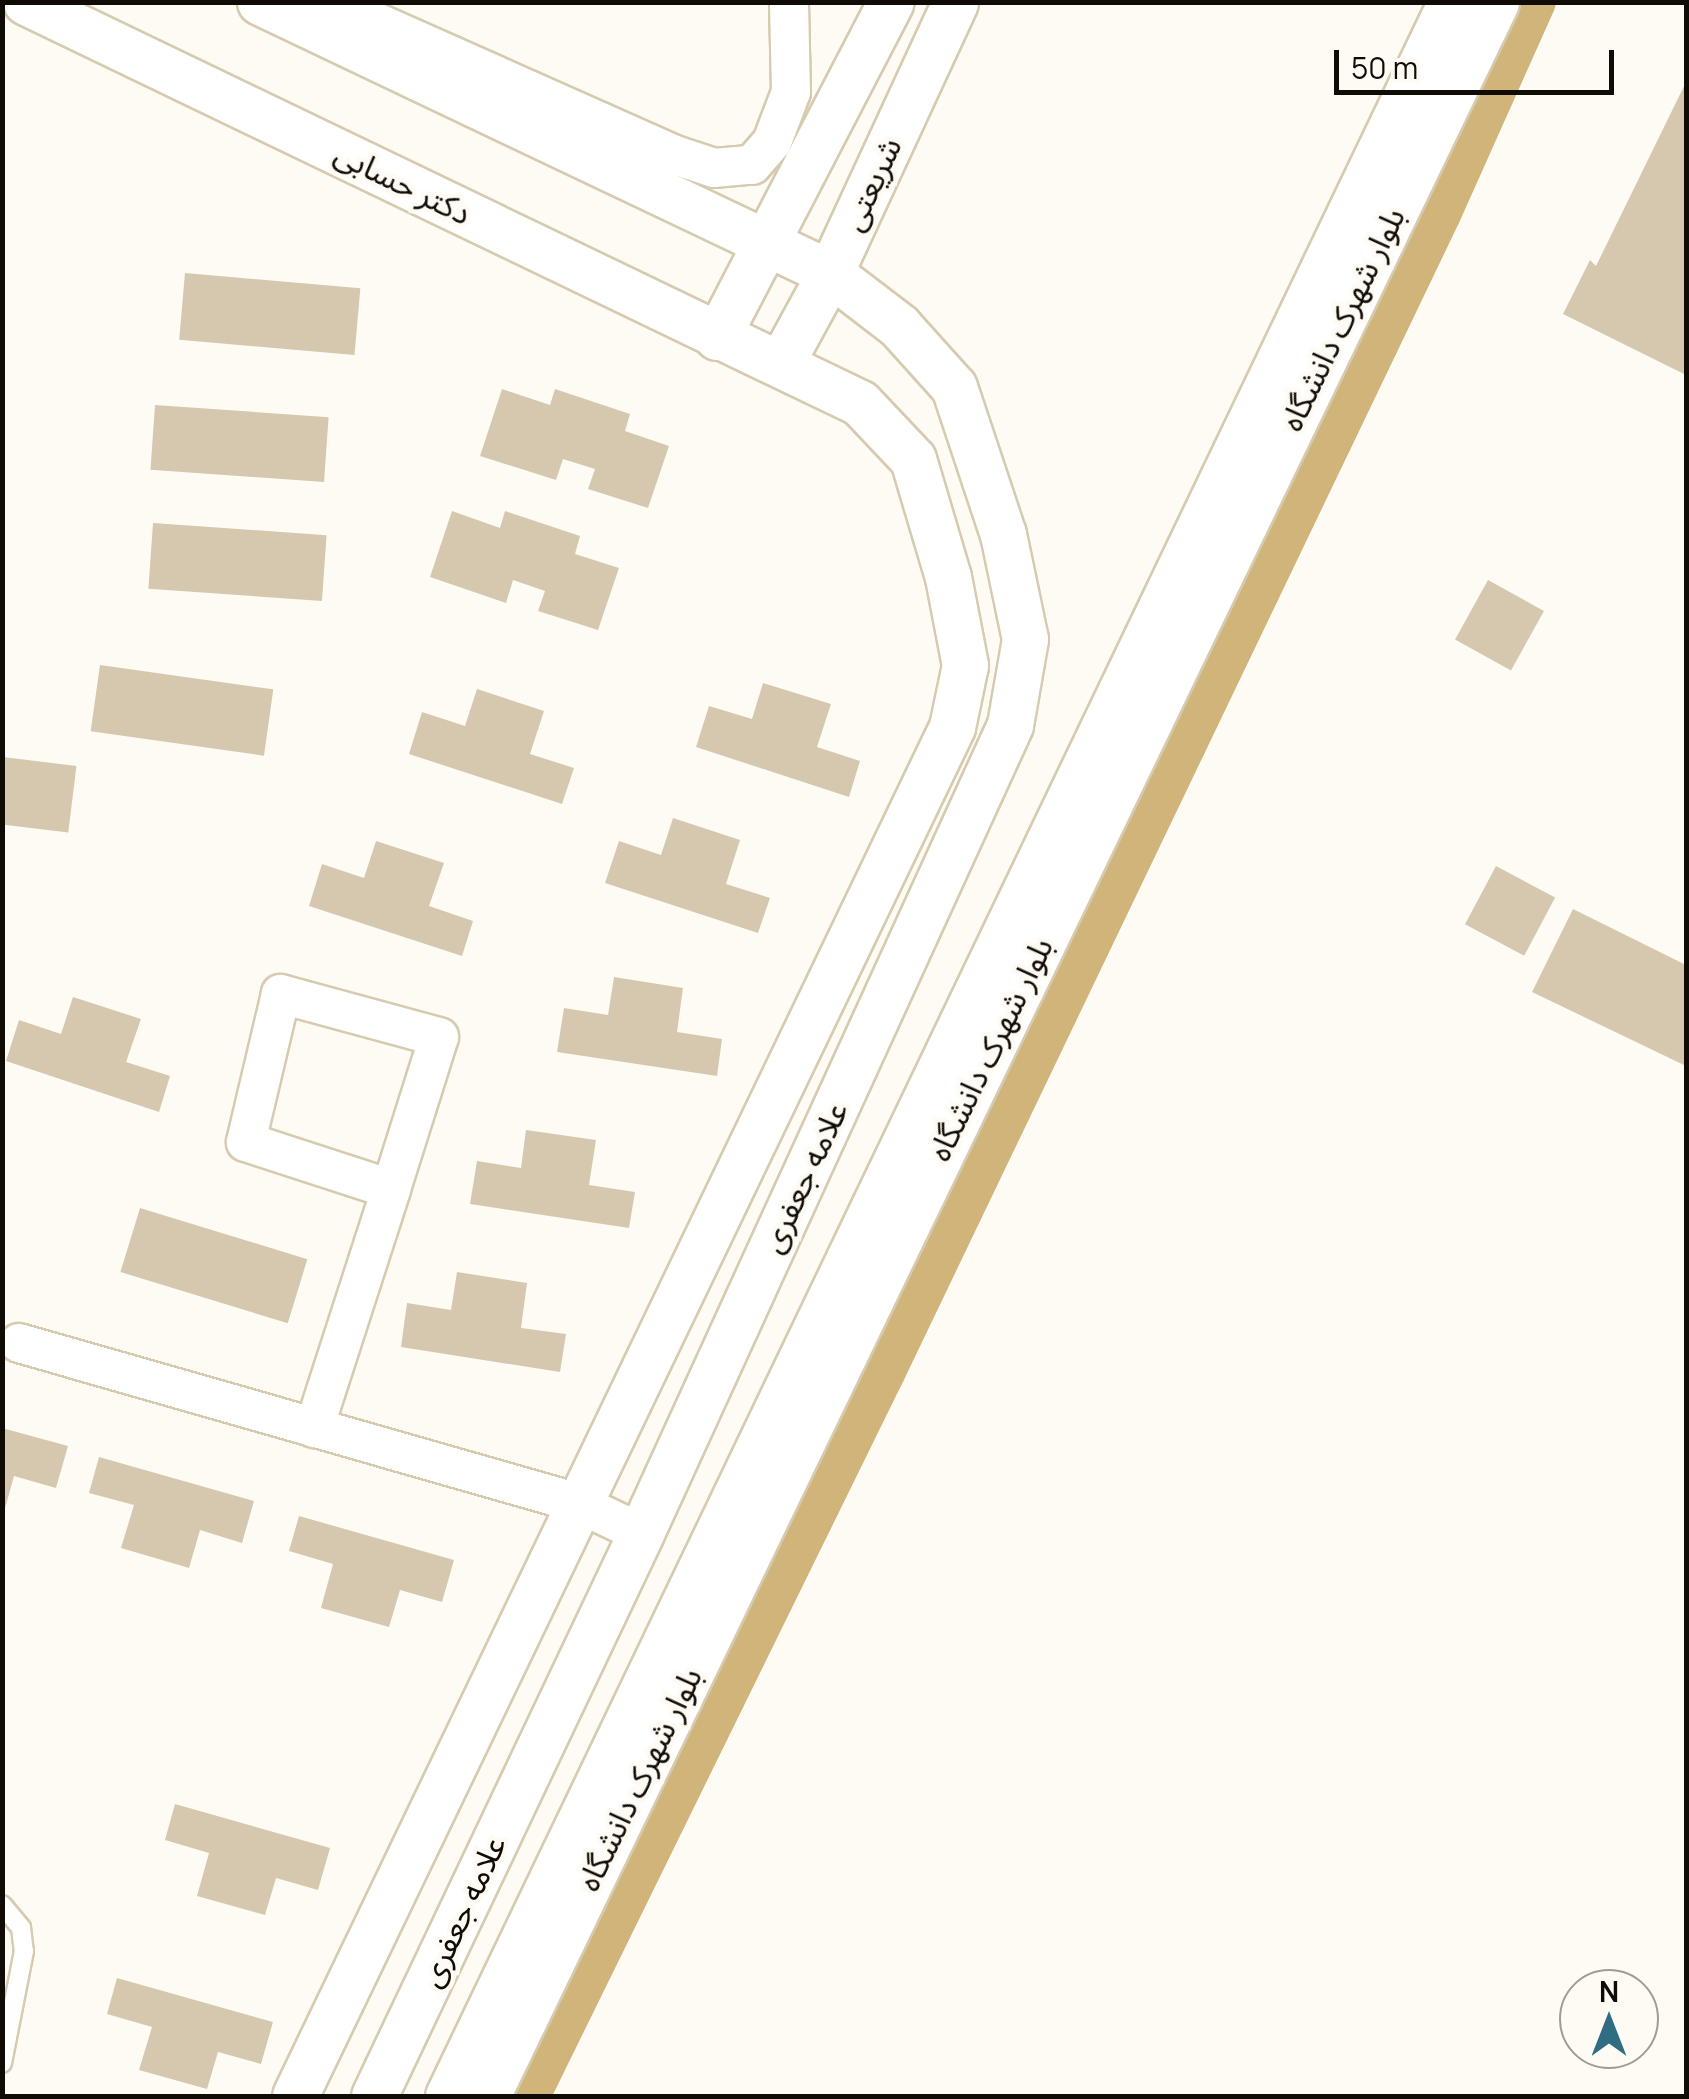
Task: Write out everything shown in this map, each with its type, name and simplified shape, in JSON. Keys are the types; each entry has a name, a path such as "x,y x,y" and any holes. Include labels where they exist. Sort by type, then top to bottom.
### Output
{"street":[{"name":"دکتر حسابی","path":"26,2 717,337 780,362"},
{"path":"260,2 830,273"},
{"path":"331,2 672,154 714,168 752,165 772,142 791,92 789,2"},
{"name":"شریعتی","path":"717,337 891,2"},
{"name":"شریعتی","path":"780,362 830,273 955,2"},
{"name":"بلوار شهرک دانشگاه","path":"448,2096 1452,2"},
{"name":"بلوار شهرک دانشگاه","path":"487,2096 1496,2"},
{"name":"علامه جعفری","path":"374,2096 642,1534 1010,725 1025,638 1003,534 954,387 899,326 830,273"},
{"name":"علامه جعفری","path":"295,2096 952,727 965,664 948,576 912,459 860,404 780,362"},
{"path":"314,1428 390,1189 438,1037 281,994 246,1142 390,1189"},
{"path":"19,1343 578,1503 642,1534"}],"lane":[{"path":"2,1905 21,1928 24,1951 2,2063"}],"building":[{"path":"1686,82 1686,375 1563,314 1590,260 1596,266"},
{"path":"185,273 360,288 354,355 179,340"},
{"path":"502,389 550,405 555,389 630,414 625,431 669,446 648,508 588,489 595,469 563,459 556,480 480,456"},
{"path":"155,405 329,417 324,482 150,470"},
{"path":"452,511 500,528 505,511 580,536 575,554 619,568 598,630 538,611 545,591 513,580 506,603 430,577"},
{"path":"153,523 327,535 322,601 148,589"},
{"path":"1488,580 1544,611 1511,671 1455,639"},
{"path":"100,665 273,689 264,756 91,731"},
{"path":"763,683 831,704 817,747 860,761 849,797 696,747 709,706 752,719"},
{"path":"477,689 544,711 530,754 574,768 562,804 409,754 422,712 465,726"},
{"path":"3,757 76,766 68,833 2,824"},
{"path":"673,818 740,840 726,884 770,898 758,933 605,883 619,841 661,855"},
{"path":"376,841 444,863 429,906 473,921 462,956 309,906 322,864 364,878"},
{"path":"1496,866 1555,897 1524,956 1465,924"},
{"path":"1573,909 1686,965 1686,1066 1532,992"},
{"path":"614,977 683,988 677,1032 722,1039 717,1076 557,1052 564,1008 608,1015"},
{"path":"73,997 141,1019 126,1062 170,1076 159,1112 6,1061 19,1020 61,1034"},
{"path":"526,1130 596,1140 589,1185 635,1192 629,1228 470,1204 477,1161 521,1168"},
{"path":"140,1208 307,1259 288,1323 120,1272"},
{"path":"457,1272 527,1283 521,1328 566,1334 560,1372 401,1347 407,1303 451,1310"},
{"path":"2,1428 68,1446 56,1488 14,1476 4,1512"},
{"path":"99,1457 254,1501 242,1543 200,1530 189,1568 121,1548 134,1505 89,1493"},
{"path":"299,1516 454,1560 442,1602 400,1590 389,1627 321,1608 333,1564 289,1551"},
{"path":"175,1804 330,1848 318,1890 276,1878 265,1915 197,1896 209,1853 165,1840"},
{"path":"117,1978 273,2022 261,2064 218,2052 207,2089 139,2070 152,2027 107,2014"}],"waterway":[{"path":"530,2096 885,1373 1441,214 1536,2"}]}
